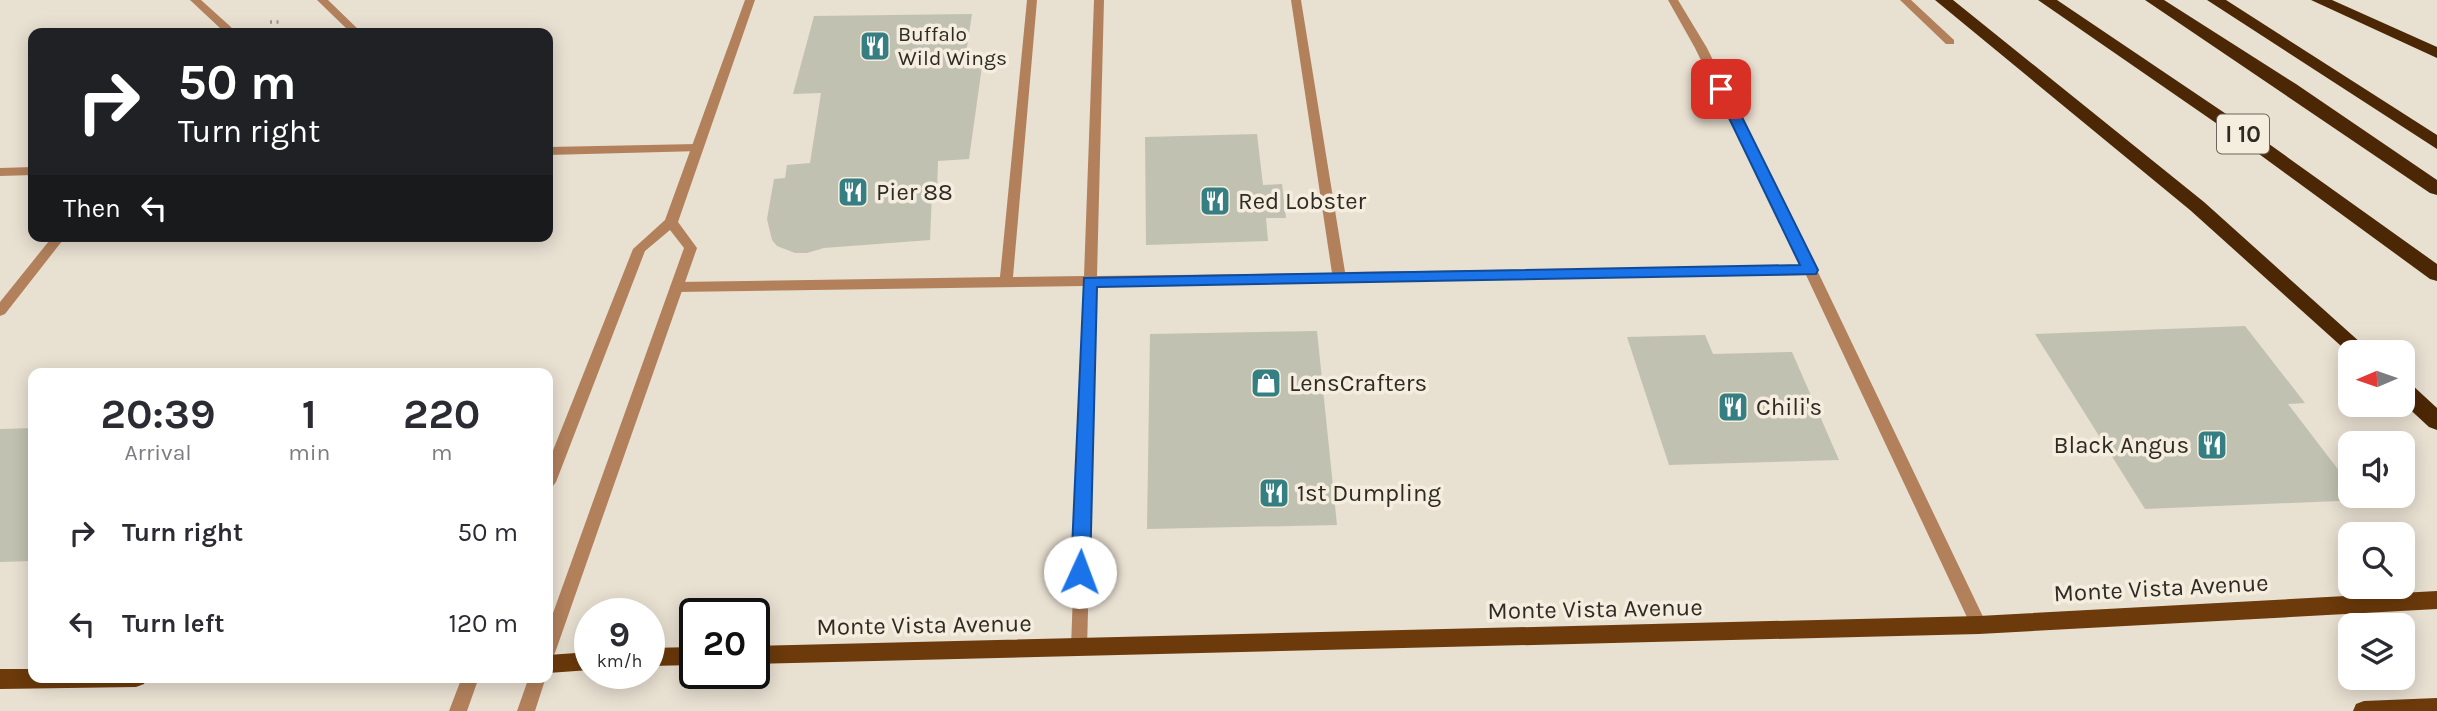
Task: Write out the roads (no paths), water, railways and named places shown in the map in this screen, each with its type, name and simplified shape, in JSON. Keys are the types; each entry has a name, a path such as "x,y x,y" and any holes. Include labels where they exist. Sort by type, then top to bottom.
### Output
{"highway":[{"path":"1943,0 2197,206 2348,340"},
{"name":"I 10","path":"2046,0 2235,128 2437,274"},
{"path":"2153,0 2290,88 2437,190"},
{"path":"2215,0 2437,144"},
{"path":"2319,0 2437,53"},
{"path":"2415,401 2437,421"}],"main road":[{"name":"Monte Vista Avenue","path":"770,655 1979,625 2437,600"},
{"path":"553,664 574,662"},
{"path":"0,679 28,679"},
{"path":"2364,711 2437,708"}],"street":[{"path":"195,0 226,28"},
{"path":"322,0 352,28"},
{"path":"553,469 639,249 671,222 750,0"},
{"path":"1006,283 1032,0"},
{"path":"1079,648 1099,0"},
{"path":"1296,0 1339,278"},
{"path":"1673,0 1701,48 1810,270 1979,625"},
{"path":"1905,0 1950,42"},
{"path":"553,151 697,148"},
{"path":"0,172 28,171"},
{"path":"553,636 691,248 671,222"},
{"path":"0,311 55,242"},
{"path":"677,288 1810,270"},
{"path":"458,711 469,683"},
{"path":"526,711 536,683"}],"place":[{"name":"Buffalo Wild Wings","path":"875,46"},
{"name":"Pier 88","path":"853,192"},
{"name":"Red Lobster","path":"1215,201"},
{"name":"LensCrafters","path":"1266,383"},
{"name":"Chili's","path":"1733,407"},
{"name":"Black Angus","path":"2212,445"},
{"name":"1st Dumpling","path":"1274,493"}]}
